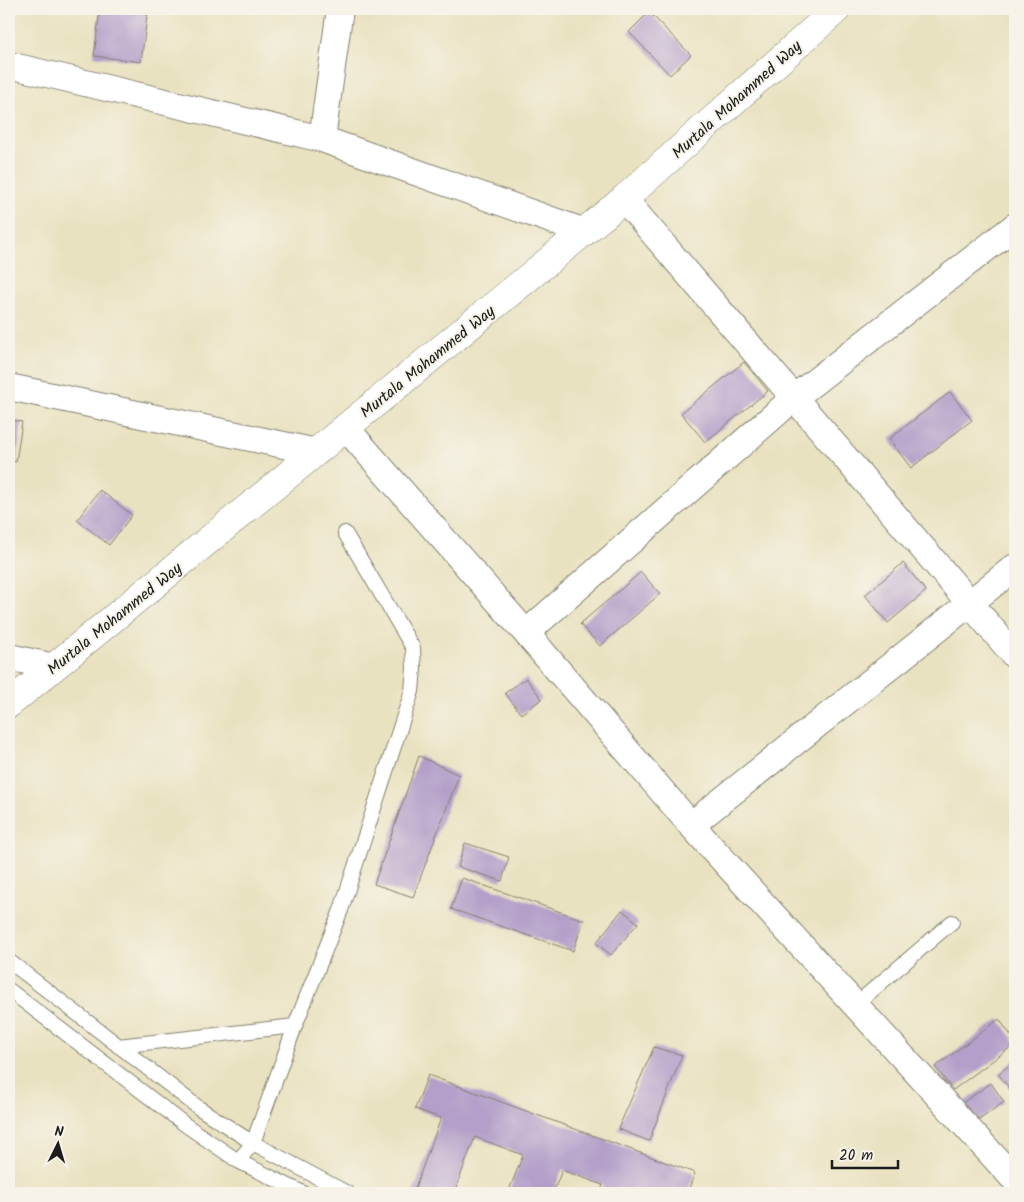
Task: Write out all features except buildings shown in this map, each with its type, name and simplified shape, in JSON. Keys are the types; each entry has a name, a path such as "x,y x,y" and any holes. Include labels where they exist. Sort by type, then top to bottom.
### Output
{"street":[{"path":"322,139 340,9"},
{"name":"Murtala Mohammed Way","path":"9,704 624,200 837,9"},
{"path":"9,65 322,139 585,232"},
{"path":"624,200 795,397 1015,656"},
{"path":"526,633 795,397 1015,226"},
{"path":"9,387 317,452"},
{"path":"346,428 691,825 1015,1180"},
{"path":"691,825 971,604 1015,567"},
{"path":"9,657 54,667"}],"lane":[{"path":"238,1161 253,1143 294,1026 341,910 412,692 413,648 345,533"},
{"path":"855,1005 952,922"},
{"path":"9,961 199,1108 253,1143 347,1193"},
{"path":"30,979 13,994 187,1126 238,1161 303,1193"},
{"path":"118,1046 294,1026"}]}
